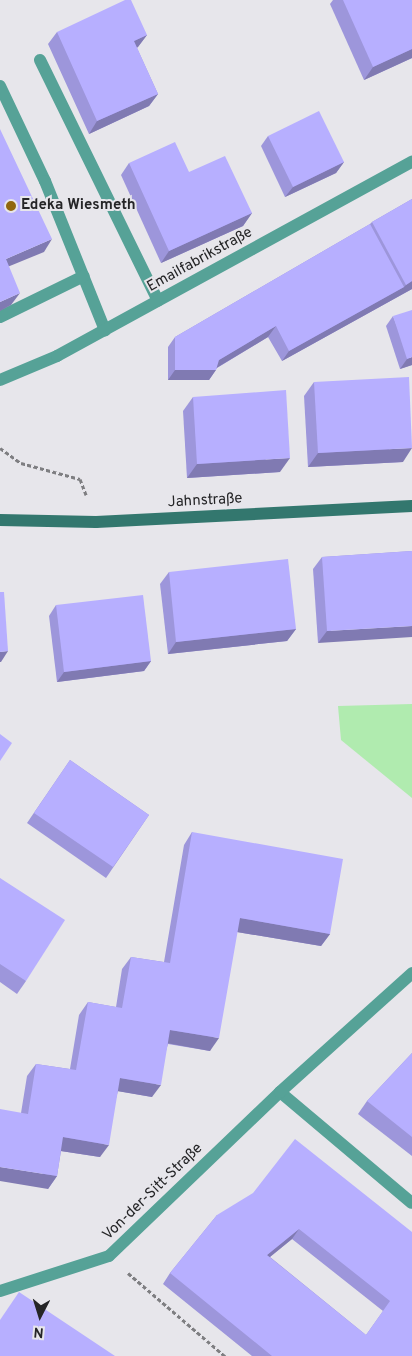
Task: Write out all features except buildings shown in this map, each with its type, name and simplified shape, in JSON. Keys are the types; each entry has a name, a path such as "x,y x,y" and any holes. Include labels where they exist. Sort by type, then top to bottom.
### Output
{"street":[{"path":"40,60 158,301"},
{"path":"0,86 46,181 106,330"},
{"name":"Emailfabrikstraße","path":"0,380 57,356 412,162"},
{"path":"0,317 84,276"},
{"name":"Jahnstraße","path":"0,520 96,522 412,506"},
{"name":"Von-der-Sitt-Straße","path":"0,1291 108,1256 280,1092 412,973"},
{"path":"280,1092 412,1203"}],"path":[{"path":"0,448 21,463 80,479 96,522"},
{"path":"108,1256 225,1356"},
{"path":"215,1356 219,1351"}],"green space":[{"path":"412,704 412,798 341,740 338,706"}],"place":[{"name":"Edeka Wiesmeth","path":"11,206"}]}
